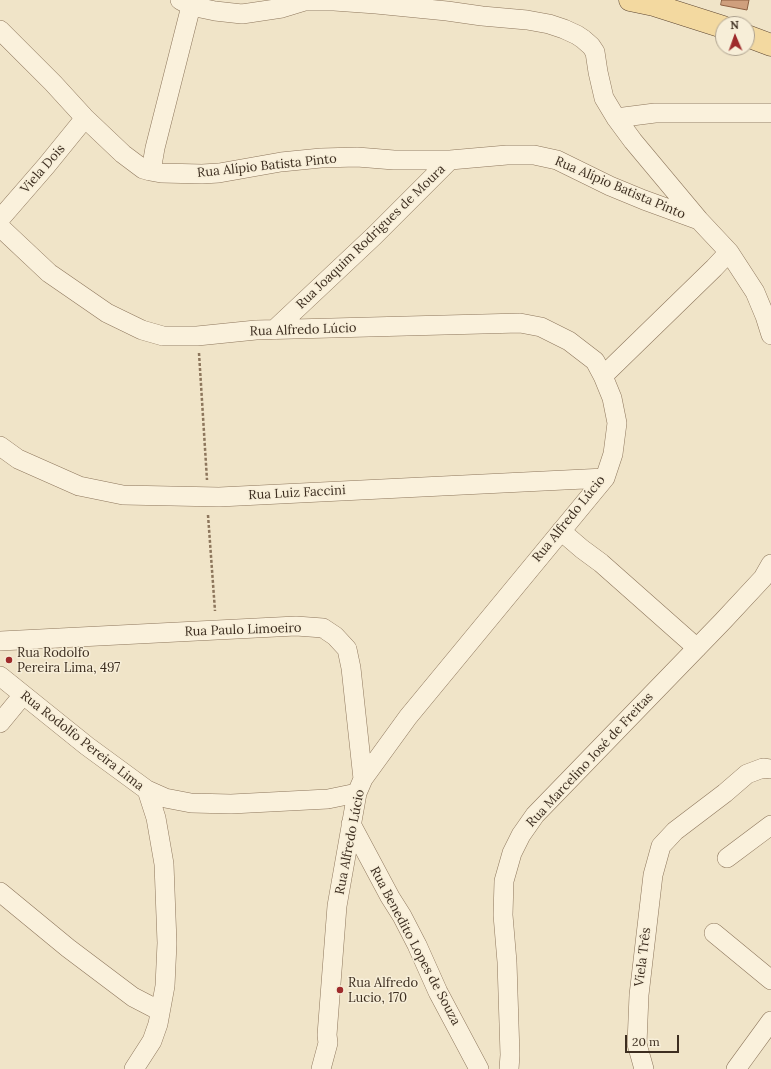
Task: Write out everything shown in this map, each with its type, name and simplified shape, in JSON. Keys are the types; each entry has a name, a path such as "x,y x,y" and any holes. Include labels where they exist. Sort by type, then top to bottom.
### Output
{"main road":[{"path":"630,0 654,5 715,24"},
{"path":"755,39 771,45"}],"street":[{"path":"151,171 185,3 215,12 242,14 282,8 305,0 334,1 447,11 549,24 564,29 583,39 591,46 595,52 604,98 616,118 698,220 729,252 755,292 771,335"},
{"name":"Rua Alípio Batista Pinto","path":"0,30 85,118 123,154 143,169 161,173 202,174 219,173 281,162 321,158 357,157 394,160 450,160 507,155 534,155 557,160 610,186 698,220"},
{"path":"616,118 655,113 771,113"},
{"name":"Viela Dois","path":"0,219 85,118"},
{"name":"Rua Joaquim Rodrigues de Moura","path":"274,330 374,236 450,160"},
{"name":"Rua Alfredo Lúcio","path":"0,227 49,273 107,313 142,330 163,336 197,336 274,330 520,323 541,327 569,341 595,361 612,398 616,423 613,454 605,478 408,717 360,786 351,824 337,906 327,1035 328,1043 322,1069"},
{"path":"603,376 729,252"},
{"name":"Rua Luiz Faccini","path":"0,446 18,459 79,486 124,495 219,497 605,478"},
{"path":"561,531 606,568 697,648"},
{"name":"Rua Marcelino José de Freitas","path":"509,1069 510,1055 507,962 503,915 504,881 512,853 521,835 535,815 763,578 771,564"},
{"name":"Rua Paulo Limoeiro","path":"0,641 289,626 323,628 335,636 347,649 351,668 360,786"},
{"name":"Rua Rodolfo Pereira Lima","path":"0,676 87,746 147,790 156,818 164,864 168,943 165,979 158,1024 152,1041 134,1069"},
{"path":"0,723 23,695"},
{"name":"Viela Três","path":"644,1069 637,1044 639,995 653,875 661,846 675,831 747,774 763,768 771,769"},
{"path":"147,790 165,798 191,803 231,804 328,799 360,786"},
{"name":"Rua Benedito Lopes de Souza","path":"351,824 390,897 402,916 438,992 479,1069"},
{"path":"727,858 771,825"},
{"path":"0,892 68,948 133,996 160,1011"},
{"path":"714,933 771,980"},
{"path":"736,1069 771,1021"}],"building":[{"path":"722,0 749,0 747,10 721,5"}],"place":[{"name":"Rua Rodolfo Pereira Lima, 497","path":"9,660"},
{"name":"Rua Alfredo Lucio, 170","path":"340,990"}]}
